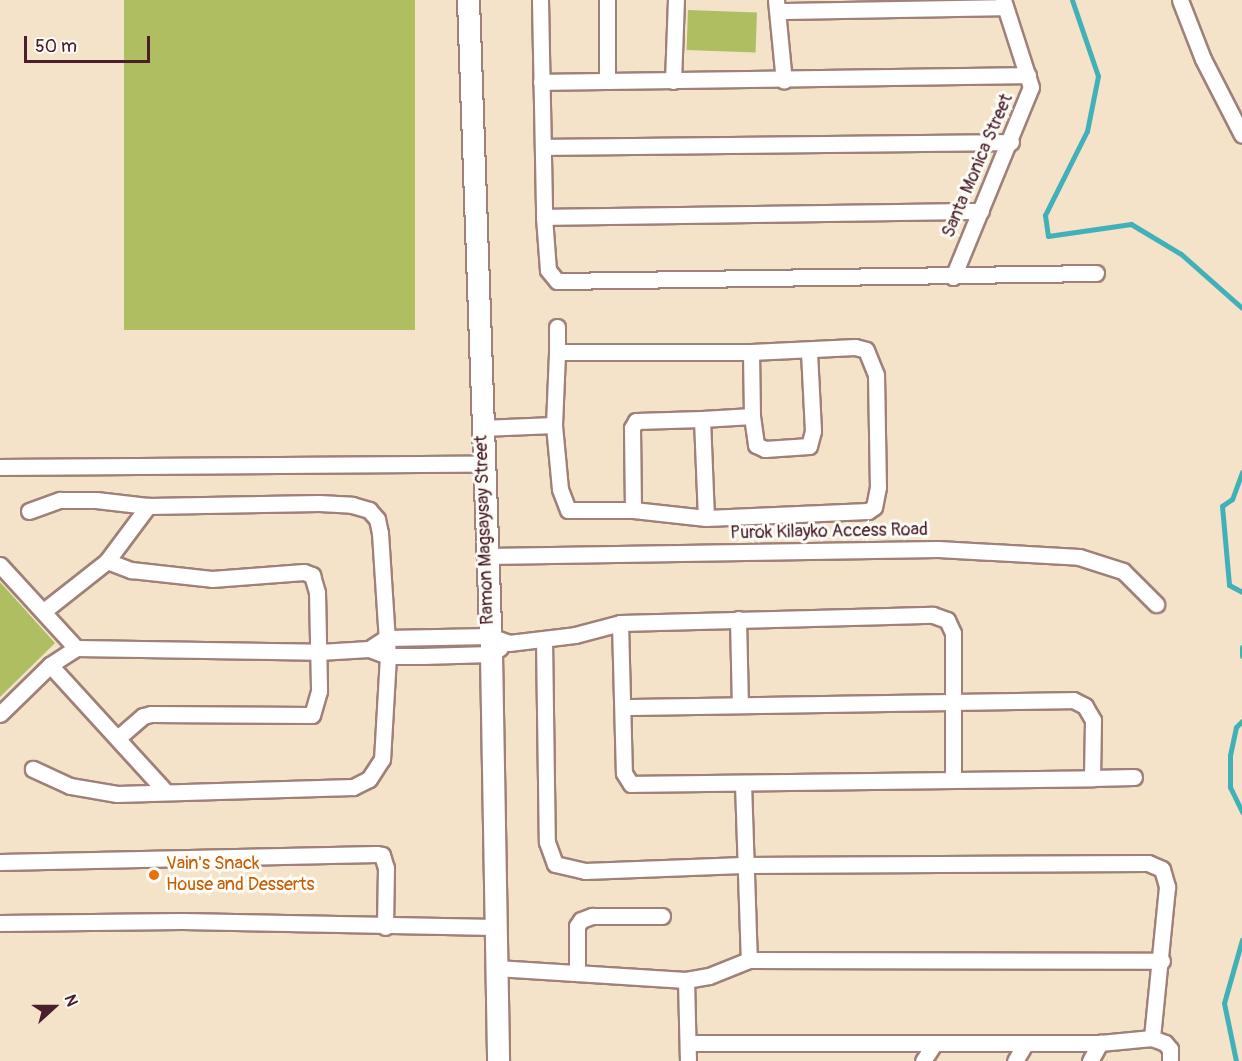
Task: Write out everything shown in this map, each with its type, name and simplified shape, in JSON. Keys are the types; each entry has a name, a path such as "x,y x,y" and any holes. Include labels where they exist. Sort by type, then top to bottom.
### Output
{"main road":[{"name":"Ramon Magsaysay Street","path":"468,0 481,428 487,556 497,644 495,927 498,1061"}],"street":[{"path":"540,0 544,218 548,270 557,281 570,284 1096,273"},
{"path":"607,0 607,81"},
{"path":"673,81 676,0"},
{"path":"1180,0 1203,59 1242,135"},
{"path":"784,81 777,6 1004,4"},
{"name":"Santa Monica Street","path":"952,277 1027,104 1031,87 1004,4"},
{"path":"542,82 784,81 1028,75"},
{"path":"544,147 1011,142"},
{"path":"544,218 981,211"},
{"path":"557,327 554,425 560,489 568,510 633,510 706,518 857,512 874,507 878,487 876,375 873,361 866,350 855,347 751,352 557,351"},
{"path":"751,352 752,416 756,445 765,448 809,446 813,431 809,351"},
{"path":"633,510 632,428 636,421 752,416"},
{"path":"702,419 706,518"},
{"path":"481,428 554,425"},
{"path":"0,467 483,464"},
{"path":"29,511 60,500 148,506 319,503 352,505 369,510 377,519 380,533 388,656 385,745 382,759 369,779 353,786 105,792 70,786 33,769"},
{"path":"45,610 107,561 148,506"},
{"name":"Purok Kilayko Access Road","path":"487,556 938,549 1079,557 1123,571 1156,604"},
{"path":"107,561 131,570 212,579 304,572 315,581 319,652 318,699 312,716 151,714 143,716 119,737"},
{"path":"0,565 45,610 76,648"},
{"path":"0,714 50,665 76,648 319,652 369,649 388,656 544,639 620,623 917,613 947,620 953,633 953,780"},
{"path":"738,619 740,705"},
{"path":"620,623 624,773 631,784 1134,777"},
{"path":"369,649 386,638 497,644"},
{"path":"544,639 547,842 555,864 585,872 743,866 1148,862 1162,869 1167,886 1152,1038"},
{"path":"50,665 119,737 164,790"},
{"path":"623,707 1073,700 1085,706 1093,720 1092,778"},
{"path":"743,783 743,866 749,960"},
{"path":"0,862 377,854 382,855 386,868 385,927"},
{"path":"577,972 578,926 581,920 592,916 662,916"},
{"path":"0,923 182,921 385,927 495,927"},
{"path":"496,968 686,980 709,976 749,960 1161,960"},
{"path":"686,980 688,1061"},
{"path":"688,1043 1100,1043 1152,1038 1165,1042 1170,1049 1170,1061"},
{"path":"1015,1061 1026,1043"},
{"path":"1090,1061 1100,1043"},
{"path":"923,1061 934,1044"}],"green space":[{"path":"124,0 415,0 415,330 124,330"},
{"path":"688,10 757,12 756,52 687,50"},
{"path":"0,582 55,643 0,697"}],"waterway":[{"path":"1072,0 1098,76 1087,131 1045,215 1048,236 1131,224 1181,254 1242,308"},
{"path":"1242,472 1232,499 1222,506 1229,585 1242,592"},
{"path":"1242,647 1242,656"},
{"path":"1242,721 1236,727 1230,755 1230,787 1242,812"},
{"path":"1236,1061 1224,1003 1242,940"}],"place":[{"name":"Vain's Snack House and Desserts","path":"154,875"}]}
